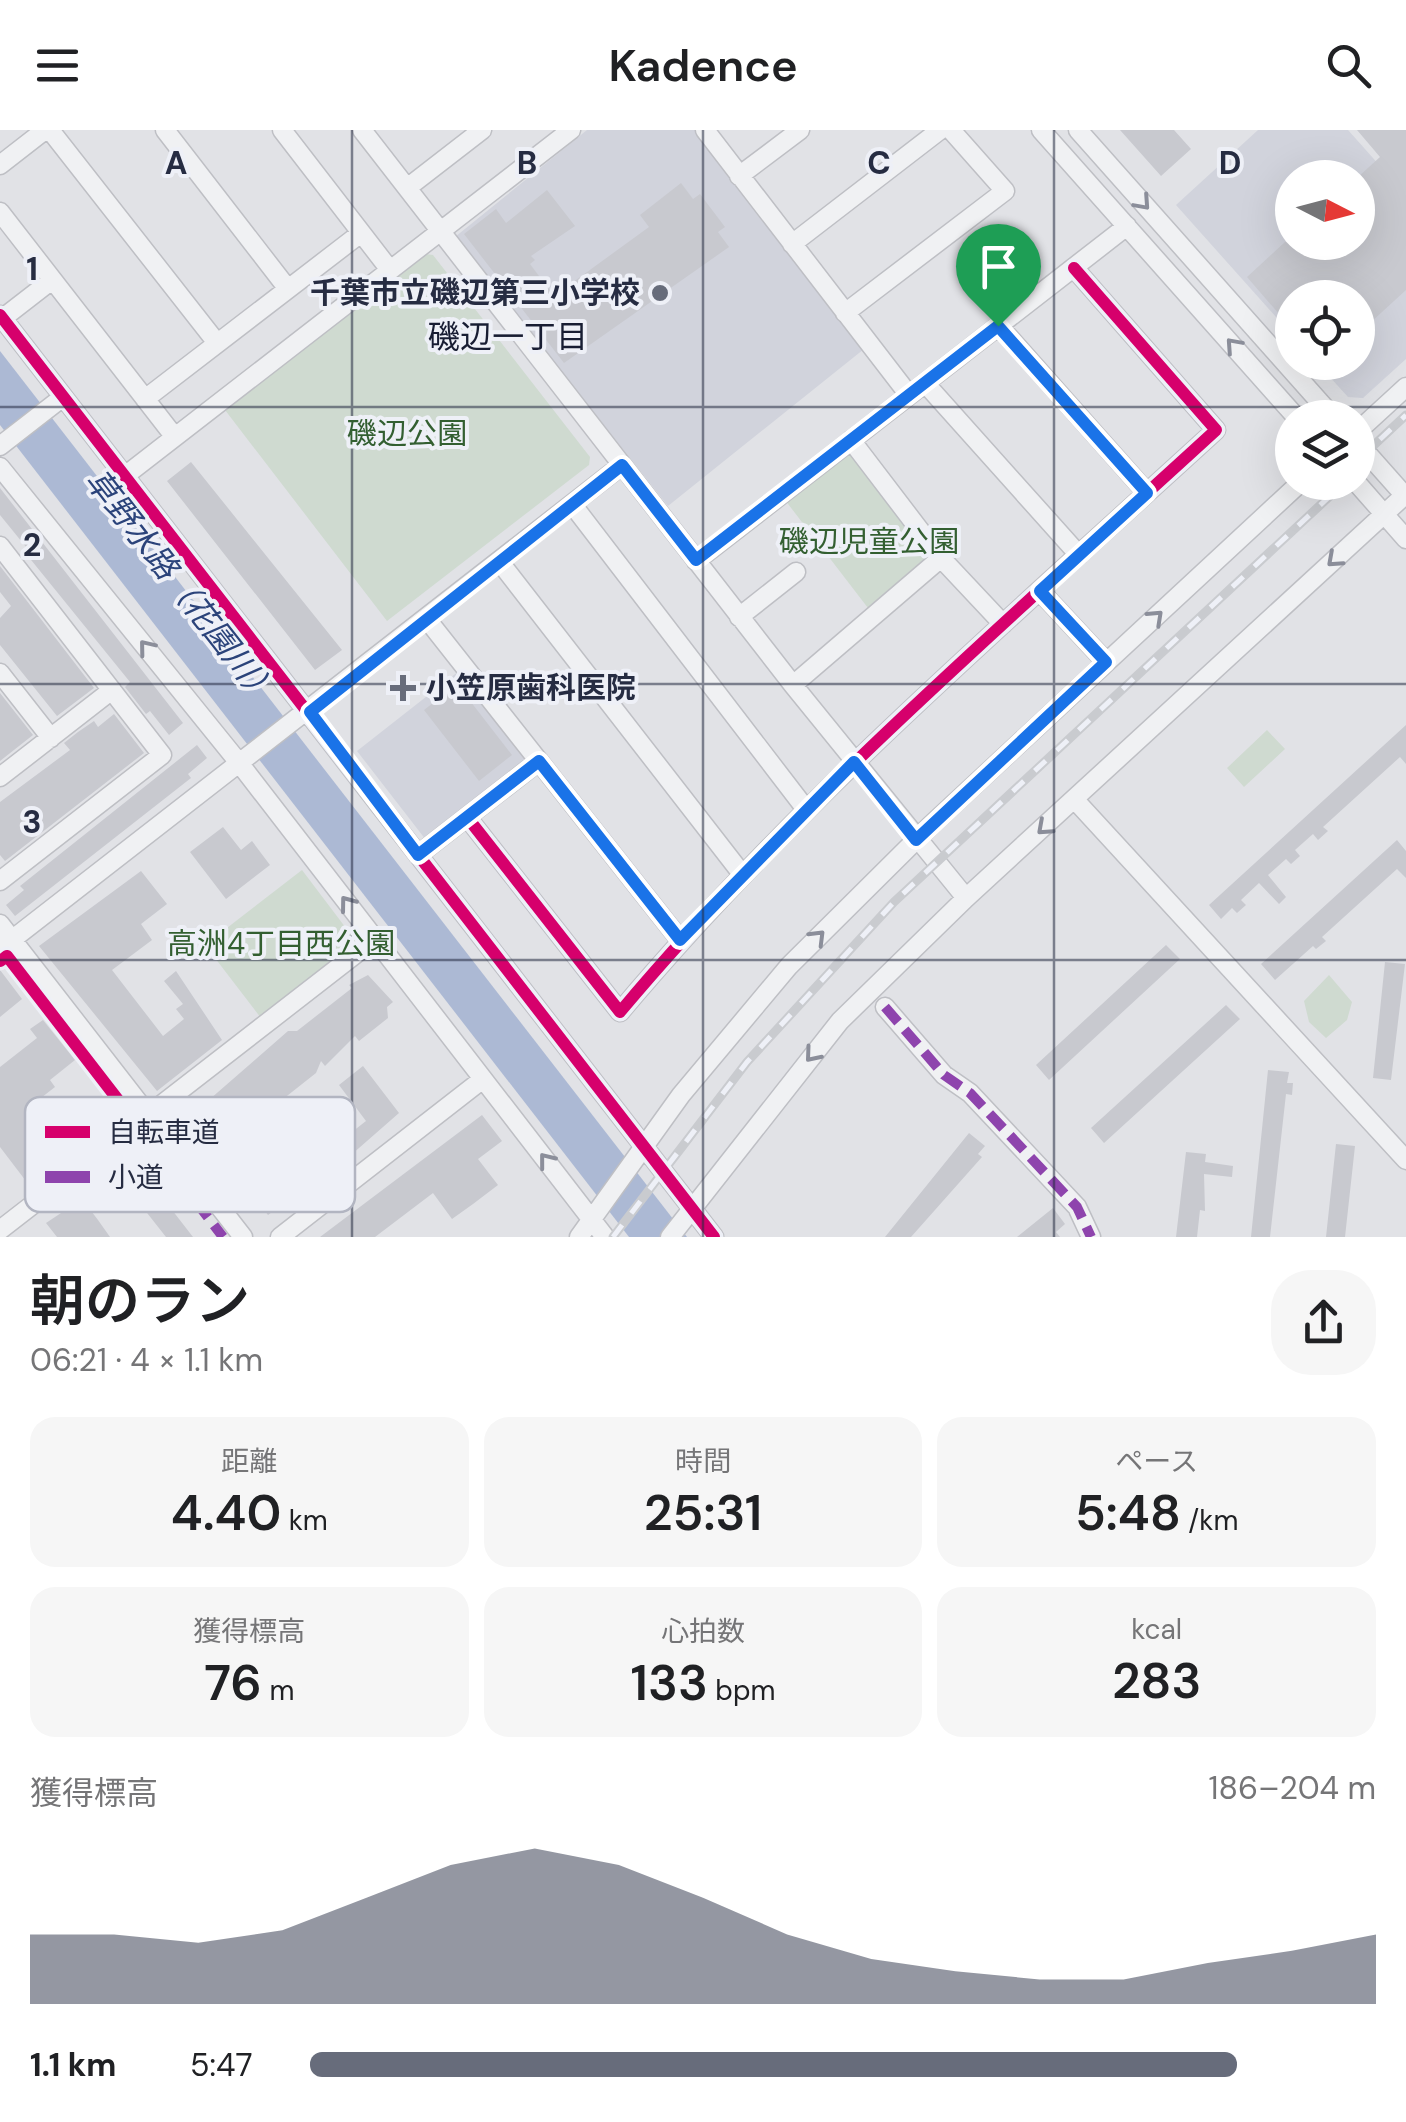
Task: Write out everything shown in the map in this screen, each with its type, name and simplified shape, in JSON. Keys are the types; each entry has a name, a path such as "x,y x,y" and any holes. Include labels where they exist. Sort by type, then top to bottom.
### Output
{"street":[{"path":"0,165 48,130 216,344"},
{"path":"165,130 288,289"},
{"path":"282,130 390,270"},
{"path":"362,130 793,685 966,898"},
{"path":"126,475 571,130"},
{"path":"705,130 909,395"},
{"path":"739,176 800,130"},
{"path":"792,244 940,130"},
{"path":"844,313 1005,191 951,130"},
{"path":"1040,130 1282,400"},
{"path":"1078,130 1318,400"},
{"path":"407,188 480,131"},
{"path":"0,212 174,436"},
{"path":"696,560 1128,226"},
{"path":"145,399 361,233"},
{"path":"466,817 620,1012 680,940 806,808 1216,430 1074,268"},
{"path":"52,280 1,317 714,1237"},
{"path":"998,326 1147,493"},
{"path":"925,383 1079,555"},
{"path":"1375,416 1406,386"},
{"path":"0,446 63,398"},
{"path":"851,440 941,558 1003,624"},
{"path":"670,1237 840,1021 966,898 1405,496 1375,462"},
{"path":"6,944 310,712 622,465"},
{"path":"0,466 240,764 606,1237"},
{"path":"580,1237 643,1146 790,966 916,840 1282,500"},
{"path":"1372,500 1406,539"},
{"path":"572,504 806,808"},
{"path":"0,546 162,755 0,881"},
{"path":"793,685 941,558"},
{"path":"499,561 742,874"},
{"path":"740,617 796,572"},
{"path":"1040,591 1106,662"},
{"path":"426,618 680,940"},
{"path":"0,673 51,738"},
{"path":"0,778 112,690"},
{"path":"418,855 539,761"},
{"path":"1075,800 1406,1160"},
{"path":"0,924 6,944 133,1097"},
{"path":"171,1097 374,939"},
{"path":"885,1007 944,1075 970,1093 1077,1208 1091,1237"},
{"path":"355,1179 483,1079"},
{"path":"0,1230 25,1211"},
{"path":"224,1212 243,1237"},
{"path":"280,1237 312,1212"}],"shaded area":[{"name":"千葉市立磯辺第三小学校","path":"587,130 695,130 864,349 668,506 455,237"},
{"path":"1258,130 1348,130 1375,160 1275,160 1275,260 1375,260 1375,160 1406,195 1406,359 1363,398 1348,397 1332,380 1375,380 1375,280 1275,280 1275,316 1176,205"},
{"path":"459,671 524,756 525,764 426,840 357,751"}],"green space":[{"name":"磯辺公園","path":"426,254 433,255 590,457 589,465 387,621 225,410"},
{"name":"磯辺児童公園","path":"844,453 851,453 929,552 928,559 868,608 785,500"},
{"path":"1267,730 1285,749 1244,787 1227,768"},
{"name":"高洲4丁目西公園","path":"302,870 358,944 261,1018 205,945"},
{"path":"1329,975 1352,1002 1347,1020 1326,1038 1309,1022 1304,1001"}],"water":[{"name":"草野水路（花園川）","path":"0,351 687,1237 629,1237 0,425"}],"building":[{"path":"1120,130 1174,130 1191,149 1161,176"},
{"path":"1357,130 1406,130 1406,290 1375,318 1375,280 1275,280 1275,309 1247,277 1275,251 1275,260 1375,260 1375,162 1380,157"},
{"path":"681,183 693,199 700,194 725,227 718,232 729,247 564,363 464,234 496,209 506,223 547,190 575,226 531,256 535,260 530,264 554,296 649,227 640,215"},
{"path":"191,462 342,650 315,670 167,481"},
{"path":"0,488 183,723 169,735 150,711 146,714 125,687 130,682 23,550 26,547 0,515"},
{"path":"0,566 94,688 57,716 0,645 0,618 11,606 0,592"},
{"path":"457,684 512,755 479,781 424,710"},
{"path":"0,693 33,735 0,761"},
{"path":"114,714 144,753 5,861 0,855 0,802 70,750 64,743 78,732 94,721 98,727"},
{"path":"1406,725 1406,764 1400,757 1323,827 1328,831 1318,840 1313,834 1295,850 1300,856 1291,864 1286,859 1268,875 1286,897 1279,904 1259,883 1241,900 1246,905 1237,913 1232,908 1221,919 1209,905"},
{"path":"197,745 207,758 188,774 191,778 15,916 6,905 24,890 20,886"},
{"path":"223,827 241,850 252,841 270,865 226,899 190,852"},
{"path":"1397,840 1406,851 1406,878 1397,869 1322,937 1326,941 1316,949 1313,946 1275,980 1261,964"},
{"path":"141,871 167,904 141,924 152,940 112,970 163,1036 184,1019 176,1009 183,1004 164,981 176,971 222,1040 157,1091 39,946"},
{"path":"1166,945 1180,959 1049,1080 1036,1065"},
{"path":"1385,962 1405,964 1391,1080 1373,1078"},
{"path":"0,970 22,999 0,1017"},
{"path":"368,975 393,1002 387,1007 388,1018 359,1041 355,1036 325,1066 321,1061 316,1073 286,1097 212,1097 288,1031 297,1031 352,988 349,985"},
{"path":"1226,1005 1240,1019 1104,1143 1091,1128"},
{"path":"43,1020 75,1060 50,1080 55,1087 42,1097 25,1097 25,1180 0,1147 0,1067 37,1038 30,1029"},
{"path":"363,1066 399,1113 355,1152 355,1130 366,1121 355,1106 355,1097 348,1097 339,1085"},
{"path":"1268,1070 1289,1072 1287,1083 1293,1083 1292,1095 1286,1094 1270,1237 1251,1237"},
{"path":"482,1115 502,1141 478,1159 498,1185 452,1219 433,1193 375,1237 320,1237"},
{"path":"969,1133 985,1146 978,1154 982,1157 911,1237 885,1237"},
{"path":"1336,1144 1355,1146 1345,1237 1326,1237"},
{"path":"1186,1152 1206,1154 1205,1162 1233,1166 1232,1177 1204,1174 1205,1211 1200,1210 1197,1237 1176,1237"},
{"path":"1053,1208 1065,1224 1056,1232 1060,1237 1017,1237"},
{"path":"62,1212 92,1212 110,1237 57,1237 46,1223"},
{"path":"146,1212 174,1212 193,1237 166,1237"}],"railway":[{"path":"1375,444 1406,415"},
{"path":"613,1237 747,1062 894,902 1326,500"}],"marked path":[{"path":"885,1007 944,1075 970,1093 1077,1207 1091,1237"},
{"path":"204,1212 223,1237"}],"cycle path":[{"path":"467,817 620,1012 833,784 1216,430 1074,268"},
{"path":"0,315 714,1237"},
{"path":"0,961 7,956 116,1097"}],"place":[{"name":"千葉市立磯辺第三小学校","path":"660,293"},
{"name":"小笠原歯科医院","path":"403,688"}],"district":[{"name":"磯辺一丁目","path":"508,337"}],"route":[{"path":"998,326 1147,493 1040,591 1106,662 916,840 854,762 680,940 539,761 418,855 310,712 622,465 696,560 998,326"}]}
